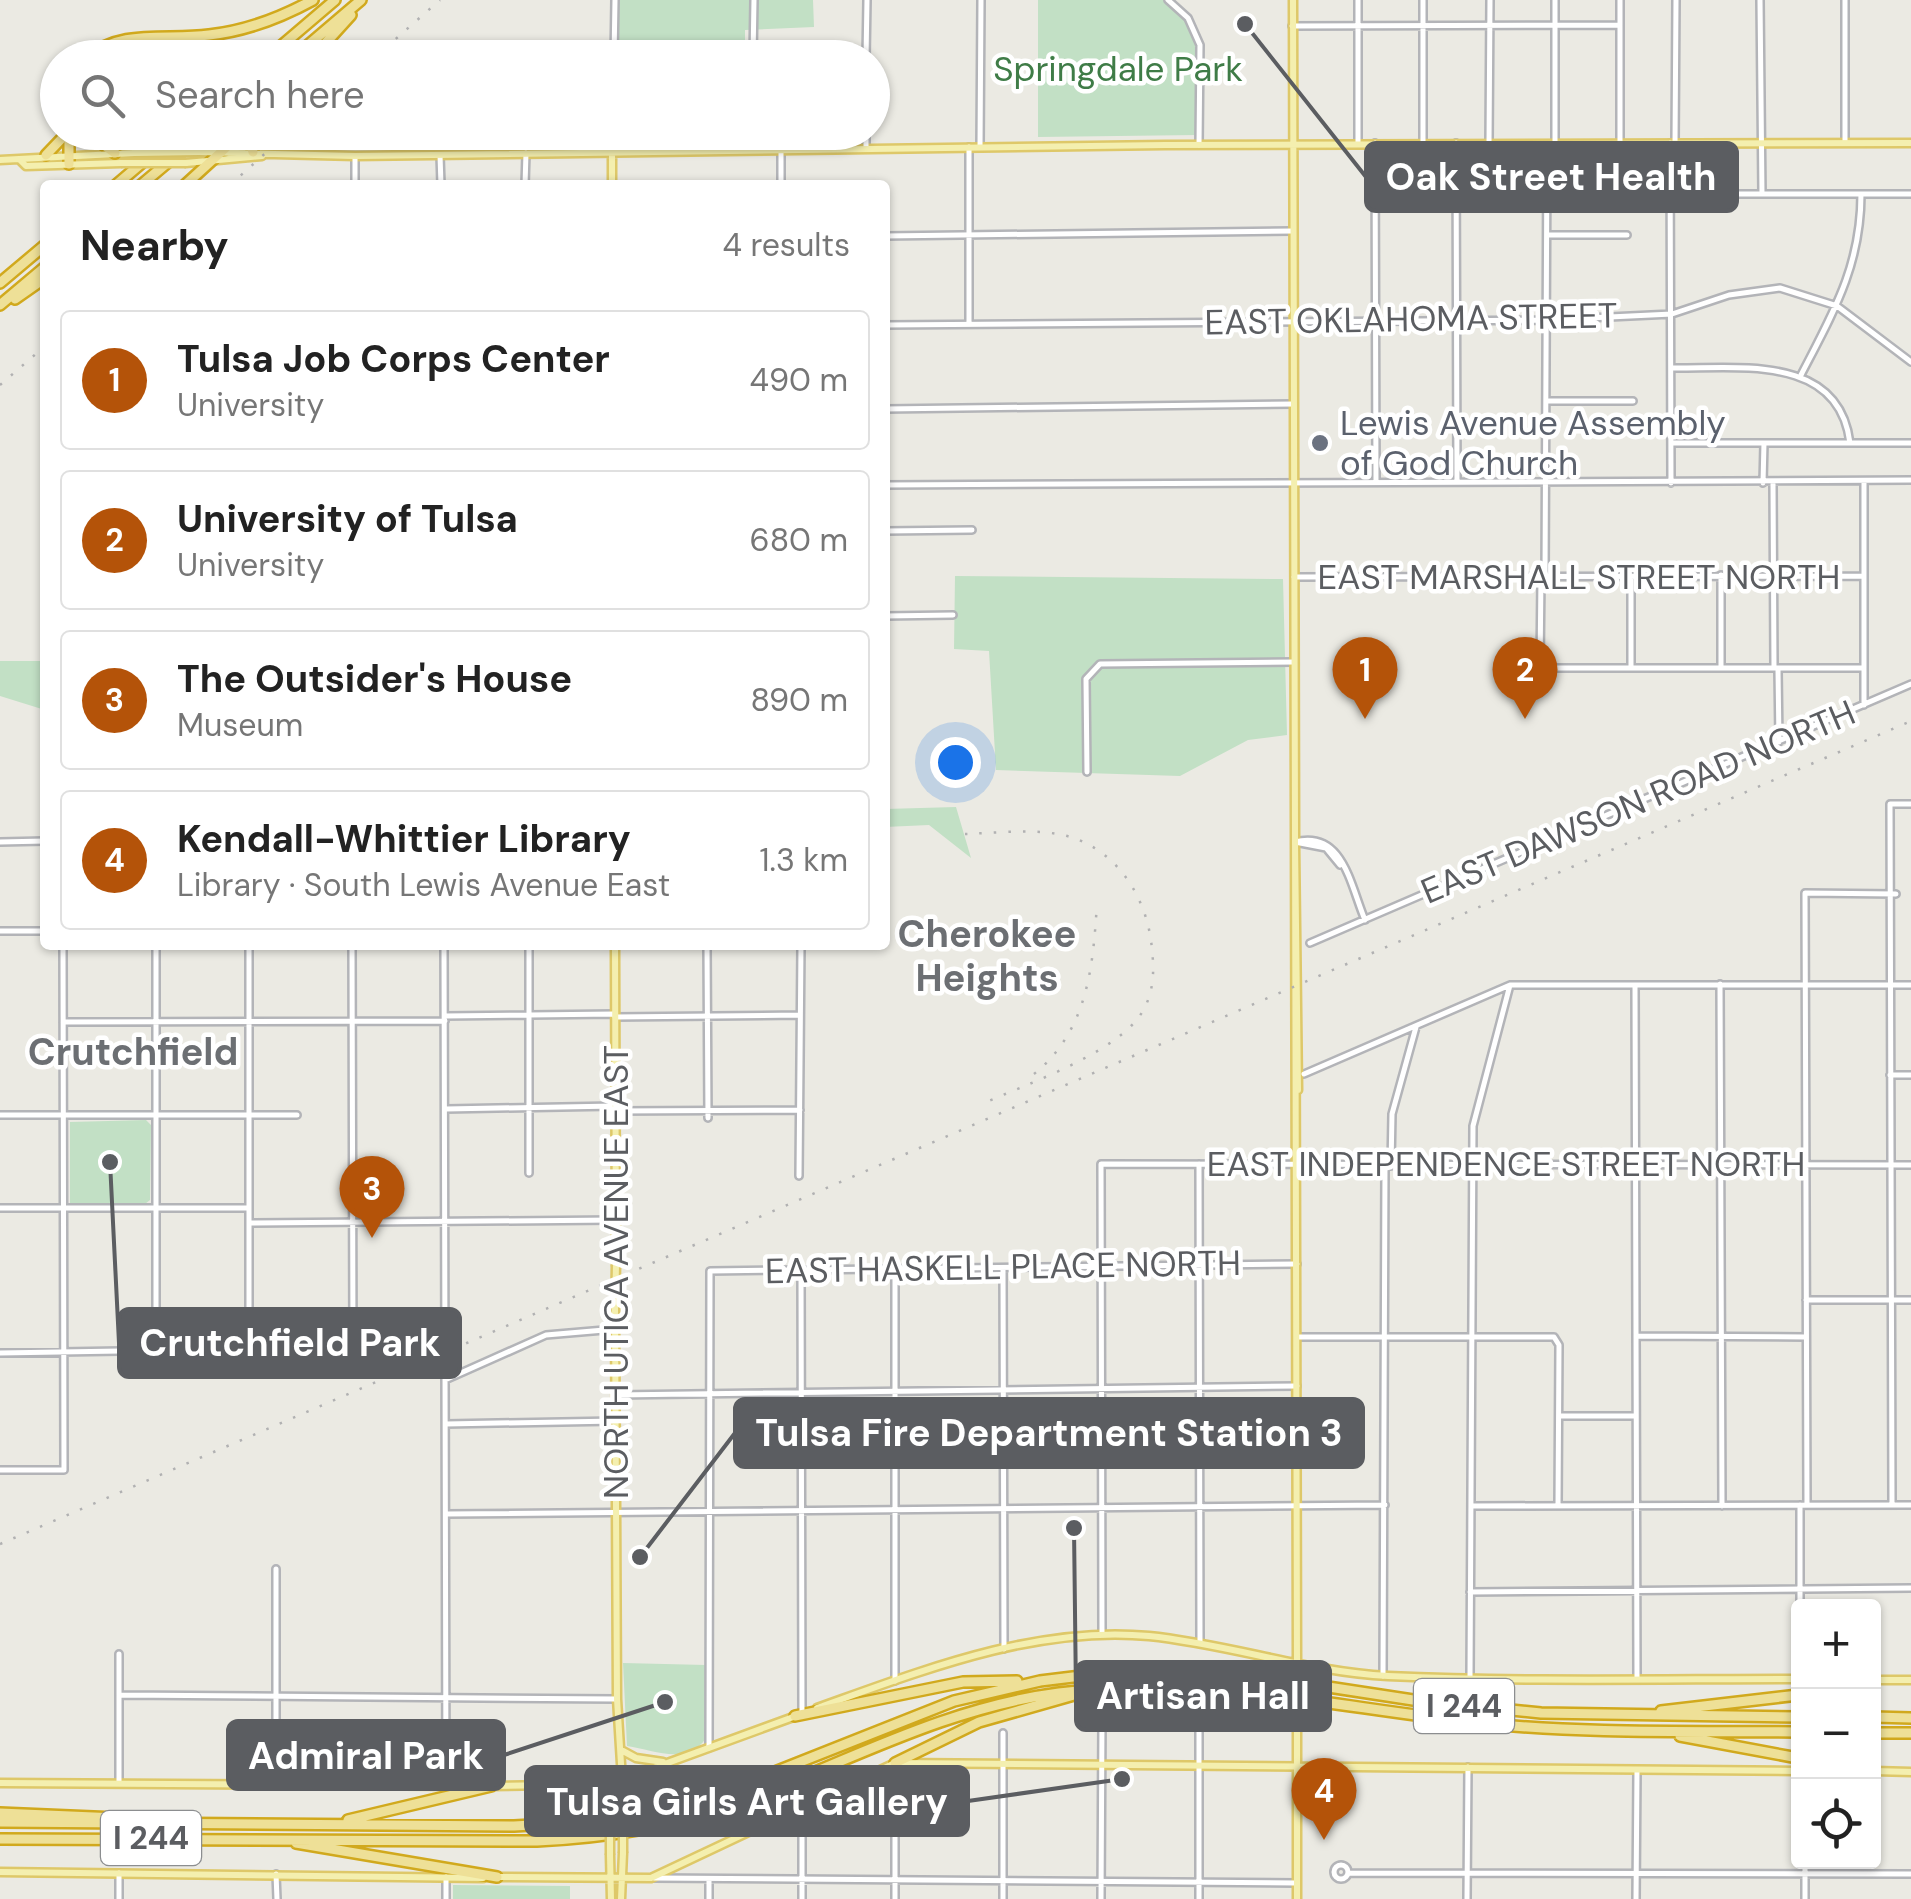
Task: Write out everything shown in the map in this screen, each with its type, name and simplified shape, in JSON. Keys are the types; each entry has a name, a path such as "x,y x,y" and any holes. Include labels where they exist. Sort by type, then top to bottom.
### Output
{"highway":[{"path":"120,40 194,37 248,28 313,0"},
{"path":"288,40 335,0"},
{"path":"315,40 363,0"},
{"path":"328,40 363,0"},
{"path":"46,154 50,150"},
{"path":"69,150 69,159"},
{"path":"110,150 114,153"},
{"path":"131,172 149,150"},
{"path":"122,180 157,150"},
{"path":"148,180 183,150"},
{"path":"191,180 222,150"},
{"path":"256,150 258,154"},
{"path":"0,283 40,248"},
{"path":"0,307 40,271"},
{"path":"0,307 40,281"},
{"name":"I 244","path":"0,1812 96,1815 152,1823 550,1826 650,1813 719,1794 925,1710 1040,1680 1122,1671 1210,1671 1460,1706 1624,1715 1791,1716"},
{"path":"798,1715 963,1682 1040,1680"},
{"path":"895,1763 979,1722 1106,1687"},
{"name":"I 244","path":"0,1839 538,1841 638,1831 728,1807 956,1716 1034,1696 1106,1687 1228,1688 1482,1724 1791,1732"},
{"path":"1624,1715 1791,1696"},
{"path":"1881,1717 1911,1718"},
{"path":"1653,1730 1791,1757"},
{"path":"1881,1733 1911,1733"},
{"path":"329,1824 491,1786"},
{"path":"0,1822 152,1823"},
{"path":"274,1838 497,1877"}],"main road":[{"path":"1292,0 1297,1899"},
{"path":"890,148 1911,144"},
{"path":"20,160 26,166 114,153 355,156 780,150"},
{"path":"612,152 612,180"},
{"path":"0,160 46,154 121,163 211,163 258,154"},
{"name":"NORTH UTICA AVENUE EAST","path":"615,950 617,1698 624,1780 621,1899"},
{"path":"0,1783 610,1784 798,1715 1004,1649 1054,1638 1102,1634 1200,1643 1297,1665 1383,1676 1791,1679"},
{"path":"1881,1680 1911,1680"},
{"path":"622,1750 631,1757 668,1763"},
{"path":"0,1872 651,1878 895,1763 1791,1771"},
{"path":"1881,1772 1911,1772"},
{"path":"610,1784 611,1899"}],"street":[{"path":"614,40 615,0"},
{"path":"754,0 754,40"},
{"path":"866,40 867,0"},
{"path":"980,147 981,0"},
{"path":"1168,0 1188,18 1200,44 1199,145"},
{"path":"1358,0 1358,144"},
{"path":"1423,143 1424,0"},
{"path":"1489,143 1490,0"},
{"path":"1555,0 1546,235 1548,482 1540,668 1864,668"},
{"path":"1620,0 1620,143"},
{"path":"1671,483 1676,0"},
{"path":"1760,0 1762,194"},
{"path":"1845,0 1845,144"},
{"path":"1292,26 1620,25"},
{"path":"1456,143 1457,482"},
{"path":"1374,144 1376,483"},
{"path":"968,147 969,324"},
{"path":"780,150 781,180"},
{"path":"440,154 441,180"},
{"path":"526,154 526,180"},
{"path":"355,156 355,180"},
{"path":"1671,194 1911,194"},
{"path":"1801,375 1858,251 1861,194"},
{"path":"890,236 1292,230"},
{"path":"1546,235 1627,234"},
{"name":"EAST OKLAHOMA STREET","path":"890,325 1547,320 1672,314 1729,294 1780,288 1836,306 1911,362"},
{"path":"1671,368 1778,369 1801,375 1818,385 1838,406 1850,443"},
{"path":"1549,401 1634,401"},
{"path":"890,409 1293,404"},
{"path":"1671,443 1911,443"},
{"path":"1763,483 1764,443"},
{"path":"890,485 1911,480"},
{"path":"1864,482 1864,705"},
{"path":"1772,483 1779,742"},
{"path":"890,531 972,530"},
{"path":"1720,666 1721,575"},
{"path":"1630,576 1630,667"},
{"name":"EAST MARSHALL STREET NORTH","path":"1294,577 1864,576"},
{"path":"890,616 953,615"},
{"path":"1087,772 1086,679 1100,664 1294,662"},
{"name":"EAST DAWSON ROAD NORTH","path":"1310,943 1911,684"},
{"path":"1892,1505 1890,804 1911,804"},
{"path":"0,842 40,842"},
{"path":"1294,842 1330,844 1365,920"},
{"path":"1800,1599 1806,1337 1805,893 1893,894"},
{"path":"0,931 40,931"},
{"path":"0,1470 64,1470 64,950"},
{"path":"156,950 156,1350"},
{"path":"249,950 249,1348"},
{"path":"352,950 353,1348"},
{"path":"444,950 446,1786"},
{"path":"529,950 529,1173"},
{"path":"707,950 708,1115"},
{"path":"799,1176 800,950"},
{"path":"1635,984 1637,1678"},
{"path":"1720,984 1722,1506"},
{"path":"1304,1074 1510,986 1911,985"},
{"path":"1470,1677 1474,1116 1510,986"},
{"path":"63,1022 352,1022 530,1014 800,1015"},
{"path":"1383,1676 1388,1166 1392,1114 1417,1026"},
{"path":"1890,1075 1911,1075"},
{"path":"446,1109 615,1109 708,1115 800,1110"},
{"path":"0,1115 297,1115"},
{"name":"EAST INDEPENDENCE STREET NORTH","path":"1101,1266 1101,1164 1911,1165"},
{"path":"1199,1164 1200,1643"},
{"path":"0,1208 248,1208"},
{"path":"249,1223 615,1220"},
{"name":"EAST HASKELL PLACE NORTH","path":"709,1394 710,1271 1297,1264"},
{"path":"1101,1266 1102,1634"},
{"path":"894,1268 895,1683"},
{"path":"1003,1268 1004,1649"},
{"path":"798,1715 801,1270"},
{"path":"1806,1300 1911,1300"},
{"path":"0,1353 353,1348 376,1345 446,1316"},
{"path":"446,1380 546,1335 616,1329"},
{"path":"1637,1336 1806,1337"},
{"path":"1297,1337 1556,1338 1558,1506"},
{"path":"616,1394 1298,1386"},
{"path":"709,1394 709,1748"},
{"path":"1559,1416 1637,1416"},
{"path":"446,1424 616,1422"},
{"path":"446,1514 1200,1504 1385,1506"},
{"path":"1471,1506 1911,1505"},
{"path":"276,1569 276,1784"},
{"path":"1470,1592 1911,1588"},
{"path":"118,1654 119,1783"},
{"path":"119,1695 617,1698"},
{"path":"1101,1899 1102,1720"},
{"path":"1199,1899 1200,1720"},
{"path":"1003,1899 1004,1733"},
{"path":"895,1763 895,1899"},
{"path":"1467,1899 1468,1767"},
{"path":"1636,1899 1637,1770"},
{"path":"802,1806 802,1899"},
{"path":"1805,1899 1806,1869"},
{"path":"119,1873 119,1899"},
{"path":"1348,1873 1911,1874"},
{"path":"276,1874 276,1899"},
{"path":"446,1878 446,1899"},
{"path":"651,1878 1297,1883"},
{"path":"709,1879 709,1899"}],"green space":[{"path":"614,0 813,0 814,27 745,30 745,40 613,40"},
{"name":"Springdale Park","path":"1038,0 1163,0 1192,28 1197,39 1197,135 1038,137"},
{"path":"955,576 1283,579 1287,735 1248,740 1180,776 996,770 989,651 954,649"},
{"path":"0,661 40,661 40,708 0,696"},
{"path":"956,807 971,858 929,825 890,827 890,809"},
{"path":"146,1120 151,1125 150,1200 145,1204 70,1203 70,1122"},
{"path":"623,1663 706,1665 706,1738 699,1747 670,1754 627,1746"},
{"path":"453,1885 570,1886 570,1899 453,1899"}],"railway":[{"path":"394,40 440,0"},
{"path":"236,180 269,150"},
{"path":"0,385 40,350"},
{"path":"0,1544 1911,721"},
{"path":"965,834 1058,834 1096,849 1125,876 1135,892 1144,910 1153,960 1146,1006 1120,1035 1062,1070 980,1105"},
{"path":"1034,1074 1052,1057 1077,1017 1090,974 1097,903"}],"place":[{"name":"Oak Street Health","path":"1245,24"},
{"name":"Lewis Avenue Assembly of God Church","path":"1320,443"},
{"name":"Tulsa Job Corps Center","path":"1365,719"},
{"name":"University of Tulsa","path":"1525,719"},
{"name":"Crutchfield Park","path":"110,1162"},
{"name":"The Outsider's House","path":"372,1238"},
{"name":"Artisan Hall","path":"1074,1528"},
{"name":"Tulsa Fire Department Station 3","path":"640,1557"},
{"name":"Admiral Park","path":"665,1702"},
{"name":"Tulsa Girls Art Gallery","path":"1122,1779"},
{"name":"Kendall-Whittier Library","path":"1324,1840"}],"district":[{"name":"Cherokee Heights","path":"987,956"},
{"name":"Crutchfield","path":"133,1052"}]}
